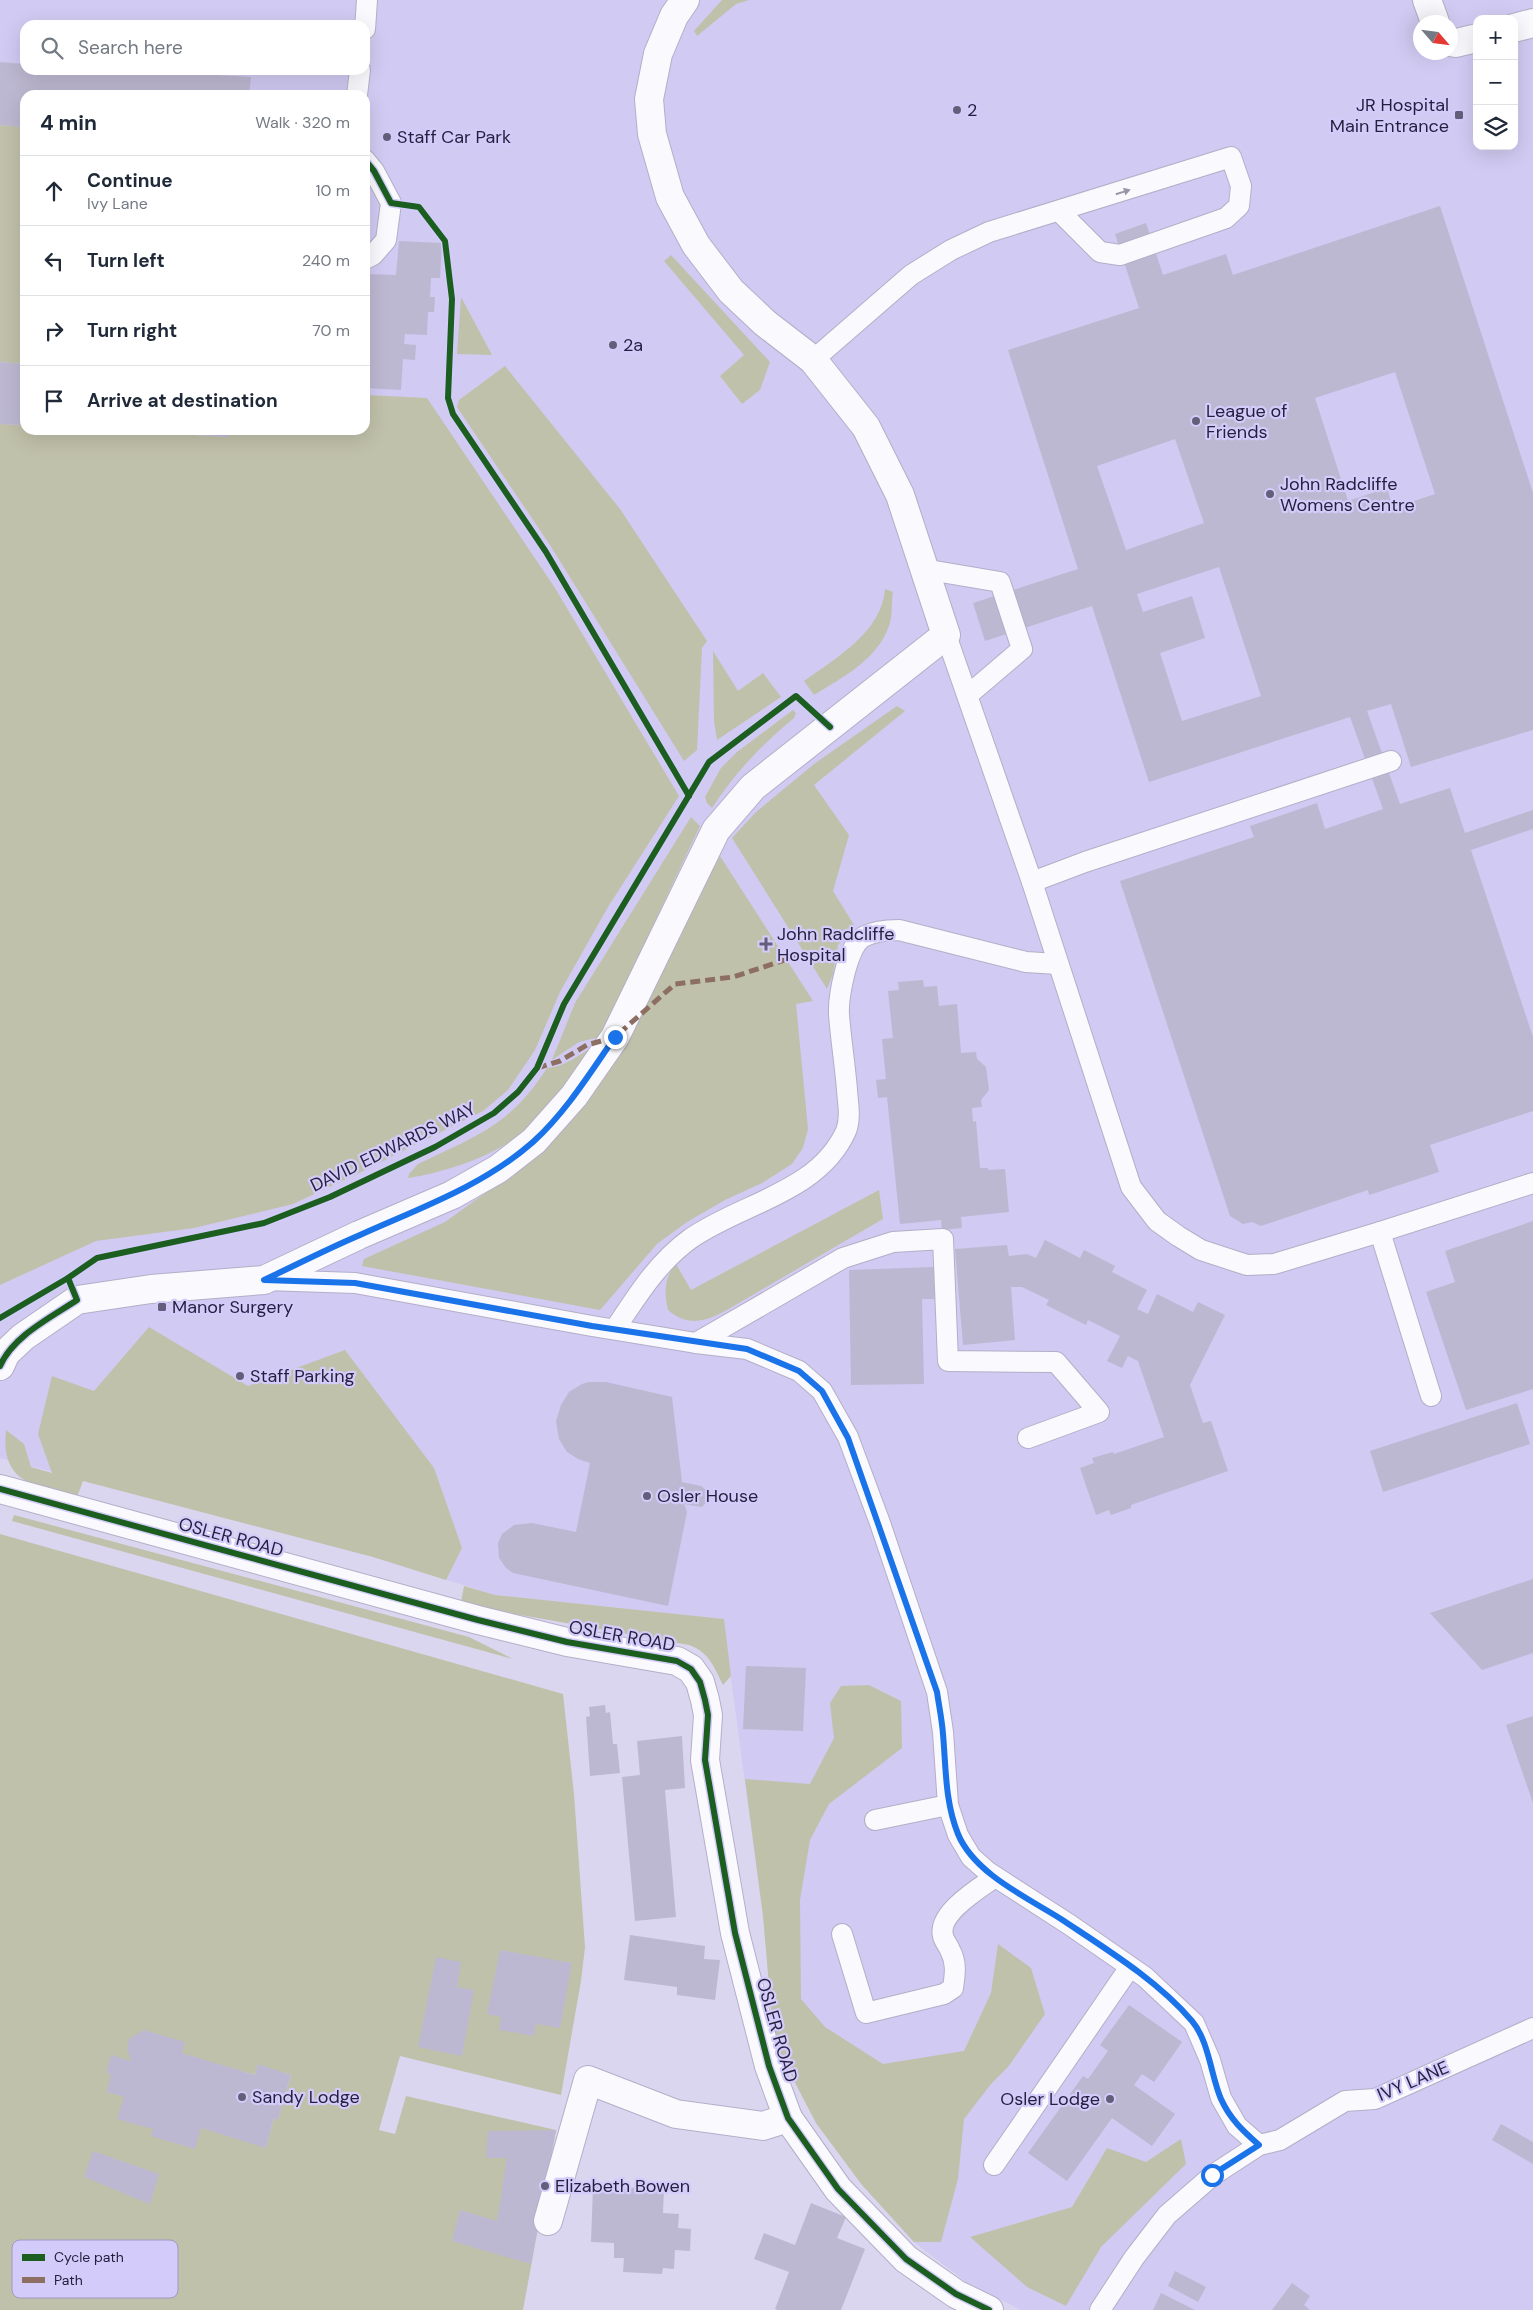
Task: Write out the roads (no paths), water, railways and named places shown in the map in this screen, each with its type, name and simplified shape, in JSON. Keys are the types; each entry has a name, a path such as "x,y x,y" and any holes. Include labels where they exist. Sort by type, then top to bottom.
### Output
{"street":[{"path":"0,1366 6,1353 23,1337 77,1300 150,1289 264,1280 359,1235 452,1195 498,1169 534,1141 574,1096 615,1037 716,830 753,787 946,635 900,495 886,462 866,427 813,360 766,324 731,291 696,245 670,197 652,134 649,99 658,54 674,16 685,0"},
{"path":"1427,0 1432,15"},
{"path":"1518,27 1533,23"},
{"path":"1458,43 1473,39"},
{"name":"OSLER ROAD","path":"0,1489 478,1620 567,1642 677,1660 691,1669 700,1682 708,1715 705,1760 735,1933 769,2066 788,2118 838,2189 906,2259 956,2294 989,2310"},
{"path":"548,2221 588,2080 676,2114 763,2126 788,2118"}],"lane":[{"path":"366,20 367,0"},
{"path":"358,90 359,75"},
{"path":"813,360 911,275 951,250 989,232 1231,157 1241,186 1239,206 1226,218 1120,255 1100,252 1068,208"},
{"path":"370,166 391,203 386,240 370,256"},
{"path":"923,569 1000,582 1022,649 968,695"},
{"path":"946,635 1032,882 1131,1187 1157,1221 1200,1250 1247,1265 1274,1264 1533,1183"},
{"path":"1032,882 1085,862 1391,762"},
{"path":"615,1328 644,1285 667,1258 692,1238 792,1187 818,1168 838,1148 849,1123 839,1013 848,957 861,938 878,931 899,930 1026,962 1058,964"},
{"path":"1380,1232 1431,1396"},
{"path":"696,1343 843,1258 893,1242 943,1239 948,1361 1056,1362 1099,1412 1028,1438"},
{"path":"264,1280 355,1283 592,1326 615,1328 696,1343 747,1349 799,1371 822,1391 835,1412 848,1438 877,1515 937,1692 943,1732 948,1804 958,1835 971,1857 995,1877 1130,1967 1171,2000 1194,2023 1210,2060 1221,2098 1237,2126 1259,2145"},
{"path":"875,1820 948,1804"},
{"path":"842,1934 866,2013 944,1994 953,1988 956,1969 952,1952 943,1936 943,1923 956,1906 995,1877"},
{"path":"994,2165 1130,1967"},
{"name":"IVY LANE","path":"1100,2310 1134,2258 1167,2215 1212,2175 1259,2145 1280,2140 1346,2102 1375,2099 1533,2028"}],"place":[{"name":"2","path":"957,110"},
{"name":"JR Hospital Main Entrance","path":"1459,115"},
{"name":"Staff Car Park","path":"387,137"},
{"name":"2a","path":"613,345"},
{"name":"League of Friends","path":"1196,421"},
{"name":"John Radcliffe Womens Centre","path":"1270,494"},
{"name":"John Radcliffe Hospital","path":"766,944"},
{"name":"Manor Surgery","path":"162,1307"},
{"name":"Staff Parking","path":"240,1376"},
{"name":"Osler House","path":"647,1496"},
{"name":"Sandy Lodge","path":"242,2097"},
{"name":"Osler Lodge","path":"1110,2099"},
{"name":"Elizabeth Bowen","path":"545,2186"}]}
